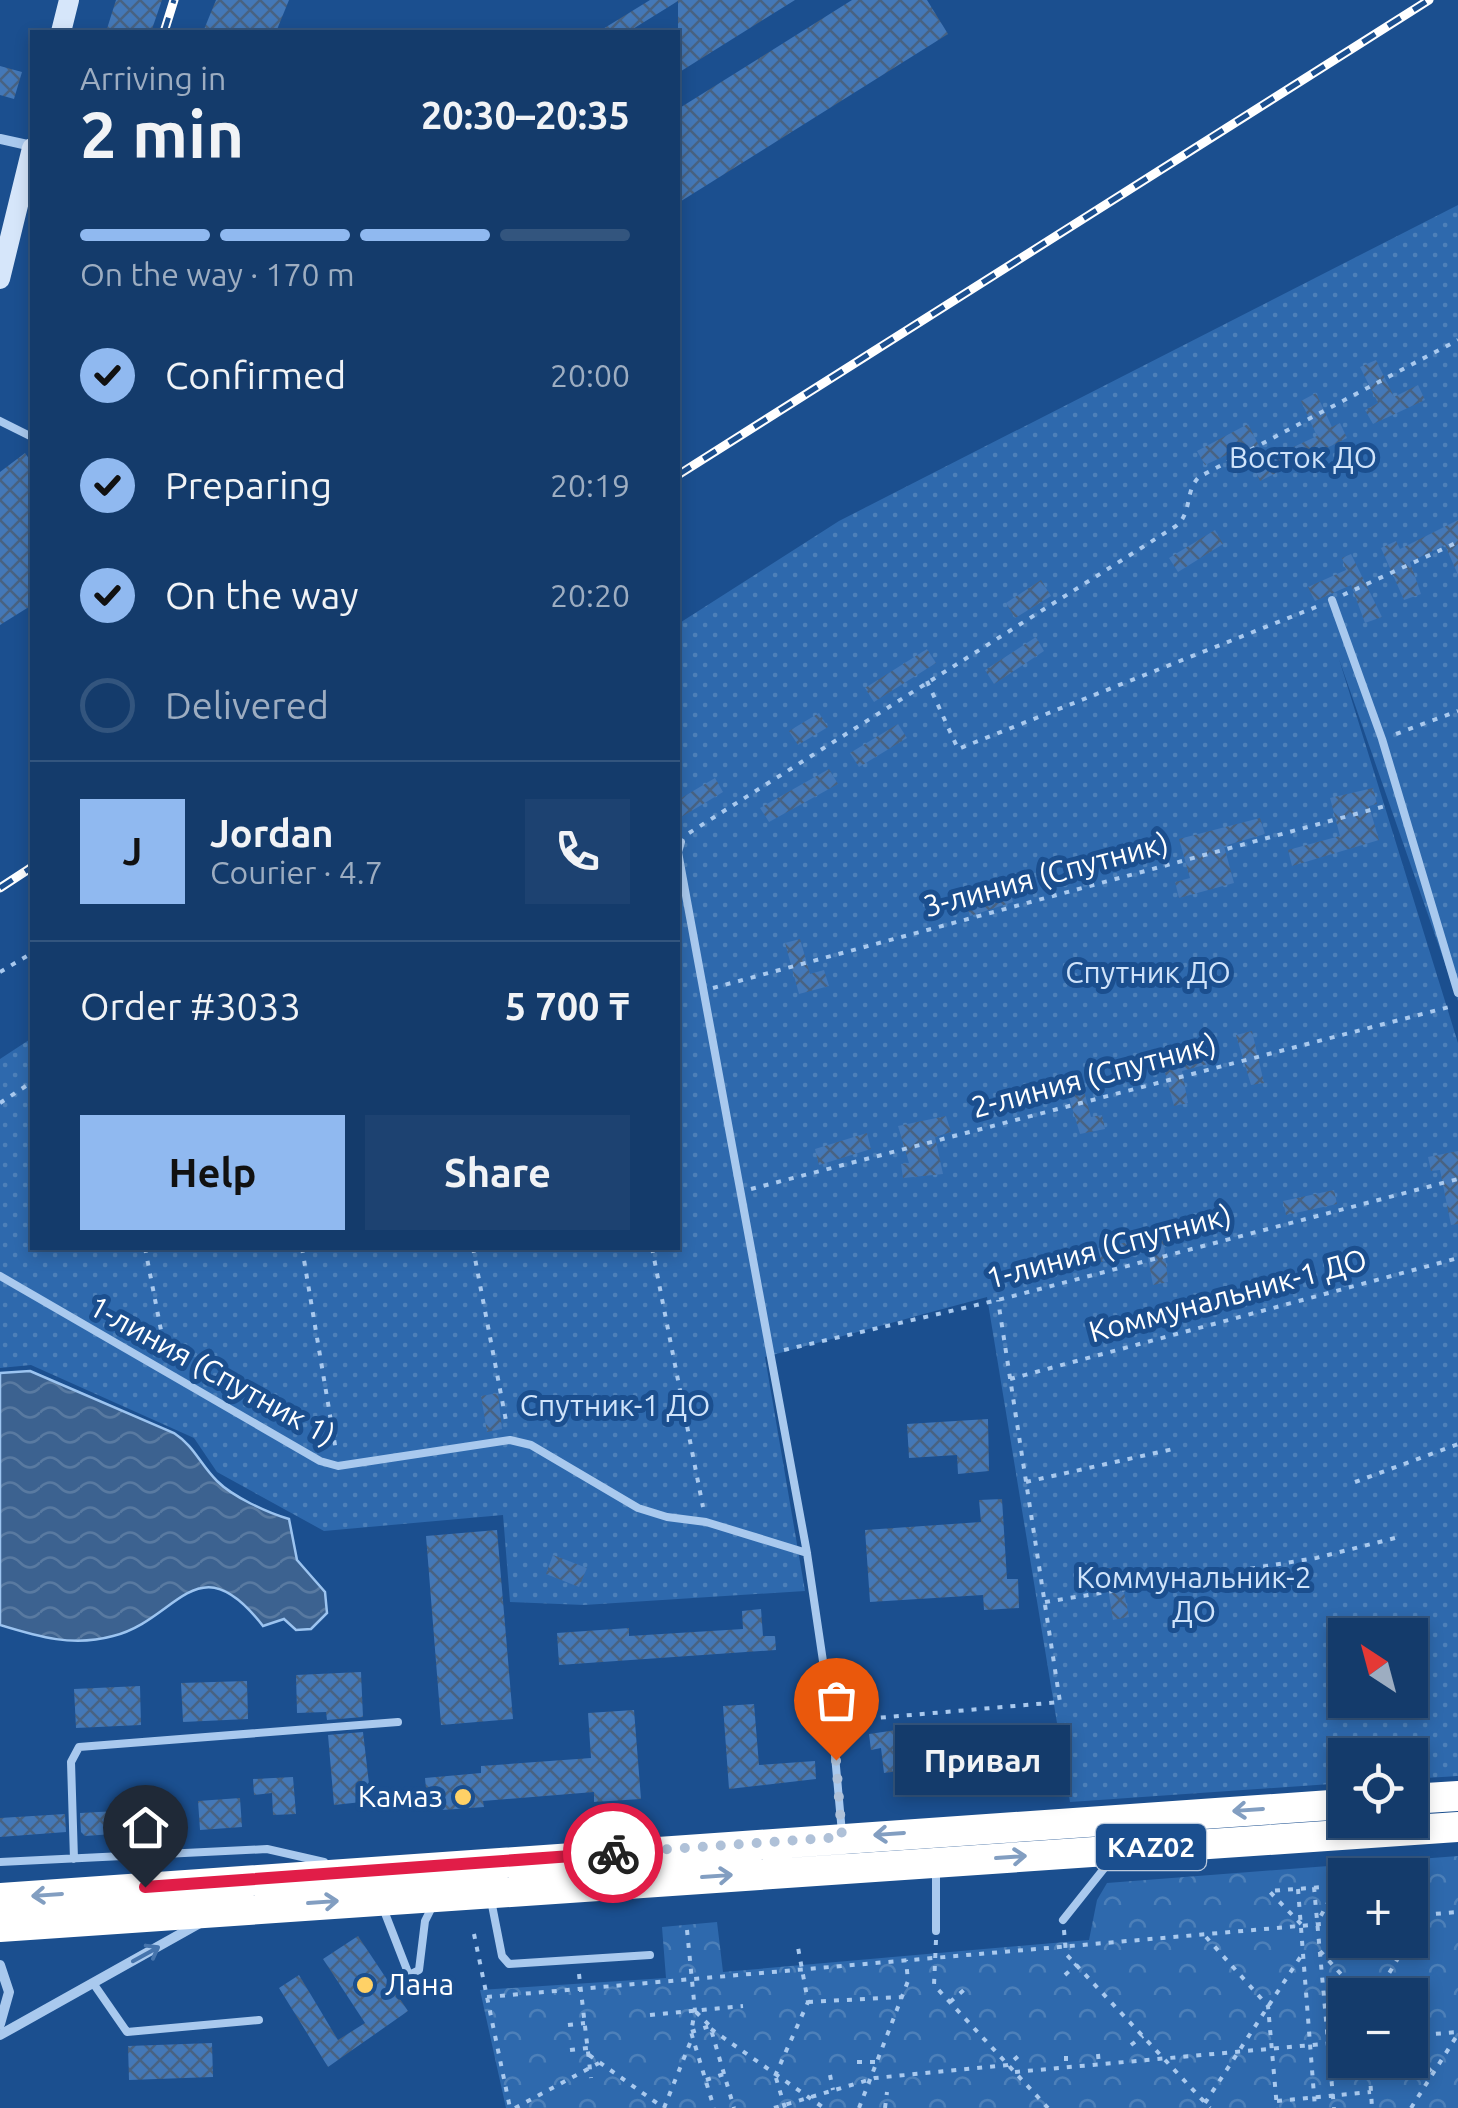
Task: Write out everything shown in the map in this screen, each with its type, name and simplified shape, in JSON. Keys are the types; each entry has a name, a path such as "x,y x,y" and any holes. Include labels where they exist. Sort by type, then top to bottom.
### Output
{"highway":[{"path":"1428,1798 1458,1796"},
{"name":"KAZ02","path":"0,1898 279,1865 432,1865 1328,1805"},
{"name":"KAZ02","path":"0,1927 1458,1827"}],"street":[{"path":"62,30 70,0"},
{"path":"0,139 30,146"},
{"path":"0,279 30,155"},
{"path":"0,2036 226,1909"},
{"path":"0,1966 9,1992 0,2024"}],"lane":[{"path":"0,421 30,437"},
{"path":"1332,600 1382,739 1458,993"},
{"path":"680,863 807,1553 832,1722 842,1837"},
{"name":"1-линия (Спутник 1)","path":"0,1276 320,1462 338,1466 510,1440"},
{"path":"510,1440 532,1445 638,1508 667,1518 706,1522 807,1553"},
{"path":"74,1858 70,1762 80,1747 398,1722"},
{"path":"1064,1920 1119,1849"},
{"path":"0,1862 74,1858 279,1865"},
{"path":"936,1862 936,1931"},
{"path":"489,1891 504,1961 514,1964 650,1955"},
{"path":"380,1898 404,1972 414,1975 420,1968 428,1913 452,1894"},
{"path":"93,1983 127,2032 259,2020"}],"path":[{"path":"681,842 699,825 1176,526 1189,512 1190,490 1199,477 1458,340"},
{"path":"927,681 958,749 1332,600 1458,542"},
{"path":"1382,739 1458,711"},
{"name":"3-линия (Спутник)","path":"704,990 1400,802"},
{"path":"0,972 30,953"},
{"name":"2-линия (Спутник)","path":"742,1191 1458,1005"},
{"path":"0,1103 30,1083"},
{"name":"1-линия (Спутник)","path":"769,1353 998,1300 1458,1179"},
{"path":"144,1250 170,1375"},
{"path":"302,1250 338,1466"},
{"path":"474,1250 510,1440"},
{"path":"652,1250 706,1522"},
{"name":"Коммунальник-1 ДО","path":"1010,1379 1458,1258"},
{"path":"832,1722 1060,1702 998,1300"},
{"path":"1354,1482 1458,1444"},
{"path":"1026,1482 1173,1449"},
{"path":"1045,1602 1316,1558 1399,1537"},
{"path":"1301,1925 1269,1891 1337,1886 1317,1924"},
{"path":"1015,2072 1328,2044 1314,1888"},
{"path":"1298,1889 1316,2108"},
{"path":"1428,1915 1458,1912"},
{"path":"1064,1920 1065,1948 1076,1964 1210,2108"},
{"path":"487,1997 1328,1923"},
{"path":"570,2050 588,2052 664,2108 692,2034 695,2011 687,1930"},
{"path":"936,1931 934,1985 1048,2108"},
{"path":"474,1934 512,2108 599,2062"},
{"path":"1205,1934 1268,2006 1278,2108"},
{"path":"784,2107 775,2074 808,2002 797,1942"},
{"path":"1320,1951 1345,1978"},
{"path":"1205,2103 1303,1953"},
{"path":"578,1960 591,2078"},
{"path":"859,2108 908,1981 906,1960"},
{"path":"1065,1974 1076,1964"},
{"path":"950,2002 966,1988"},
{"path":"808,2002 902,1997"},
{"path":"1307,2004 1324,2003"},
{"path":"650,2015 742,2006"},
{"path":"695,2011 710,2028 824,2108"},
{"path":"568,2024 585,2023"},
{"path":"692,2034 710,2028"},
{"path":"710,2028 734,2108"},
{"path":"1428,2035 1458,2033"},
{"path":"1411,2108 1458,2033"},
{"path":"692,2034 714,2108"},
{"path":"1131,2045 1143,2036"},
{"path":"774,2108 870,2080 1008,2065 1023,2052"},
{"path":"1098,2054 1099,2064"},
{"path":"1066,2056 1066,2068"},
{"path":"857,2062 877,2062"},
{"path":"1428,2069 1433,2074"},
{"path":"706,2080 724,2074"},
{"path":"830,2075 833,2090"},
{"path":"1331,2078 1334,2108"},
{"path":"1370,2078 1372,2108"},
{"path":"884,2108 887,2092"},
{"path":"1277,2101 1371,2092"},
{"path":"798,2101 800,2108"}],"green space":[{"path":"1458,205 1458,1001 1339,659 1458,1043 1458,1776 1428,1778 1428,1738 1328,1738 1328,1784 1070,1802 987,1297 765,1357 805,1591 584,1605 510,1602 503,1515 324,1531 217,1472 194,1438 31,1365 0,1368 0,1059 30,1039 30,1250 680,1250 680,623 839,521"},
{"path":"1458,1856 1458,2108 506,2108 480,1990 666,1978 662,1927 717,1922 723,1972 1089,1940 1097,1900 1107,1883 1328,1866 1328,1958 1428,1958 1428,1858"}],"water":[{"path":"30,1371 174,1433 224,1487 251,1504 289,1519 297,1560 325,1592 327,1613 311,1629 296,1630 284,1619 263,1626 240,1601 221,1589 204,1588 188,1593 135,1627 98,1639 56,1639 0,1625 0,1373"}],"building":[{"path":"116,0 162,0 152,30 107,30"},
{"path":"216,0 289,0 277,30 204,30"},
{"path":"650,0 795,0 680,72 678,1 631,30 601,30"},
{"path":"852,0 927,0 948,34 680,202 680,108"},
{"path":"0,66 22,72 14,99 0,95"},
{"path":"1376,360 1394,397 1418,385 1425,400 1373,424 1365,410 1378,403 1360,367"},
{"path":"1316,393 1332,427 1340,423 1347,438 1260,481 1244,447 1205,465 1197,451 1248,424 1266,460 1317,436 1301,401"},
{"path":"25,453 30,460 30,606 0,625 0,472"},
{"path":"1458,520 1458,575 1445,545 1410,562 1421,594 1404,600 1381,548 1396,541 1400,549"},
{"path":"1215,530 1223,544 1178,572 1169,558"},
{"path":"1351,554 1382,617 1365,623 1351,585 1315,601 1308,587 1346,570 1342,558"},
{"path":"1041,580 1051,596 1015,618 1006,603"},
{"path":"1036,637 1044,651 994,684 985,670"},
{"path":"927,649 936,663 874,702 865,688"},
{"path":"819,713 828,727 798,745 789,731"},
{"path":"898,724 907,738 859,767 850,753"},
{"path":"829,769 838,784 769,822 760,808"},
{"path":"715,778 723,792 680,818 680,799"},
{"path":"1373,788 1377,804 1369,806 1379,840 1292,866 1288,850 1340,836 1330,798"},
{"path":"1260,818 1265,834 1224,846 1234,883 1179,898 1175,882 1190,878 1179,839"},
{"path":"1009,886 1013,902 970,916 964,896"},
{"path":"800,939 810,974 824,970 829,986 799,994 785,943"},
{"path":"1252,1031 1264,1083 1251,1085 1236,1035"},
{"path":"1203,1048 1208,1064 1182,1071 1188,1103 1174,1106 1160,1054 1176,1050 1177,1055"},
{"path":"1080,1076 1091,1117 1102,1115 1105,1129 1080,1134 1064,1081"},
{"path":"946,1116 951,1132 935,1137 943,1174 903,1178 901,1164 909,1163 898,1126"},
{"path":"867,1133 871,1149 819,1165 815,1149"},
{"path":"1458,1151 1458,1224 1451,1225 1440,1170 1431,1171 1428,1157"},
{"path":"1334,1190 1337,1204 1286,1215 1283,1201"},
{"path":"1163,1235 1168,1282 1153,1285 1147,1252 1101,1262 1098,1248"},
{"path":"498,1393 502,1429 487,1432 481,1396"},
{"path":"988,1419 989,1471 958,1474 957,1455 909,1458 907,1424"},
{"path":"1002,1499 1007,1579 1018,1579 1019,1608 984,1610 983,1595 870,1602 865,1530 981,1522 979,1500"},
{"path":"497,1530 513,1719 441,1725 426,1536"},
{"path":"553,1555 587,1568 579,1587 546,1574"},
{"path":"1119,1567 1129,1617 1113,1620 1105,1569"},
{"path":"761,1609 763,1636 775,1636 776,1650 559,1665 557,1633 629,1628 629,1636 743,1629 742,1611"},
{"path":"864,1670 868,1711 849,1713 845,1672"},
{"path":"361,1672 363,1717 327,1720 326,1712 297,1713 296,1675"},
{"path":"247,1681 248,1719 183,1722 181,1683"},
{"path":"140,1686 141,1725 76,1728 74,1689"},
{"path":"754,1704 759,1765 815,1761 816,1779 729,1789 723,1706"},
{"path":"634,1710 641,1799 594,1802 594,1792 483,1801 484,1807 428,1811 425,1778 481,1773 481,1766 591,1758 588,1713"},
{"path":"931,1725 933,1746 949,1744 952,1764 884,1773 881,1748 871,1750 869,1734"},
{"path":"363,1732 371,1801 334,1805 328,1735"},
{"path":"293,1777 296,1814 273,1815 272,1793 254,1795 253,1779"},
{"path":"240,1798 242,1827 200,1830 198,1801"},
{"path":"155,1809 156,1831 85,1836 81,1832 80,1813"},
{"path":"65,1814 66,1832 0,1837 0,1818"},
{"path":"358,1936 408,2011 328,2067 279,1988 299,1975 338,2040 365,2023 323,1959"},
{"path":"212,2043 213,2077 129,2080 128,2046"}],"railway":[{"path":"165,30 174,0"},
{"path":"680,474 1429,0"},
{"path":"0,888 30,868"}],"way so far":[{"path":"613,1853 842,1837 836,1760"}],"place":[{"name":"Привал","path":"836,1760"},
{"name":"Камаз","path":"463,1797"},
{"name":"Лана","path":"365,1985"}],"route":[{"path":"145,1887 613,1853"}],"park label":[{"name":"Восток ДО","path":"1303,458"},
{"name":"Спутник ДО","path":"1148,973"},
{"name":"Спутник-1 ДО","path":"615,1406"},
{"name":"Коммунальник-2 ДО","path":"1194,1595"}]}
